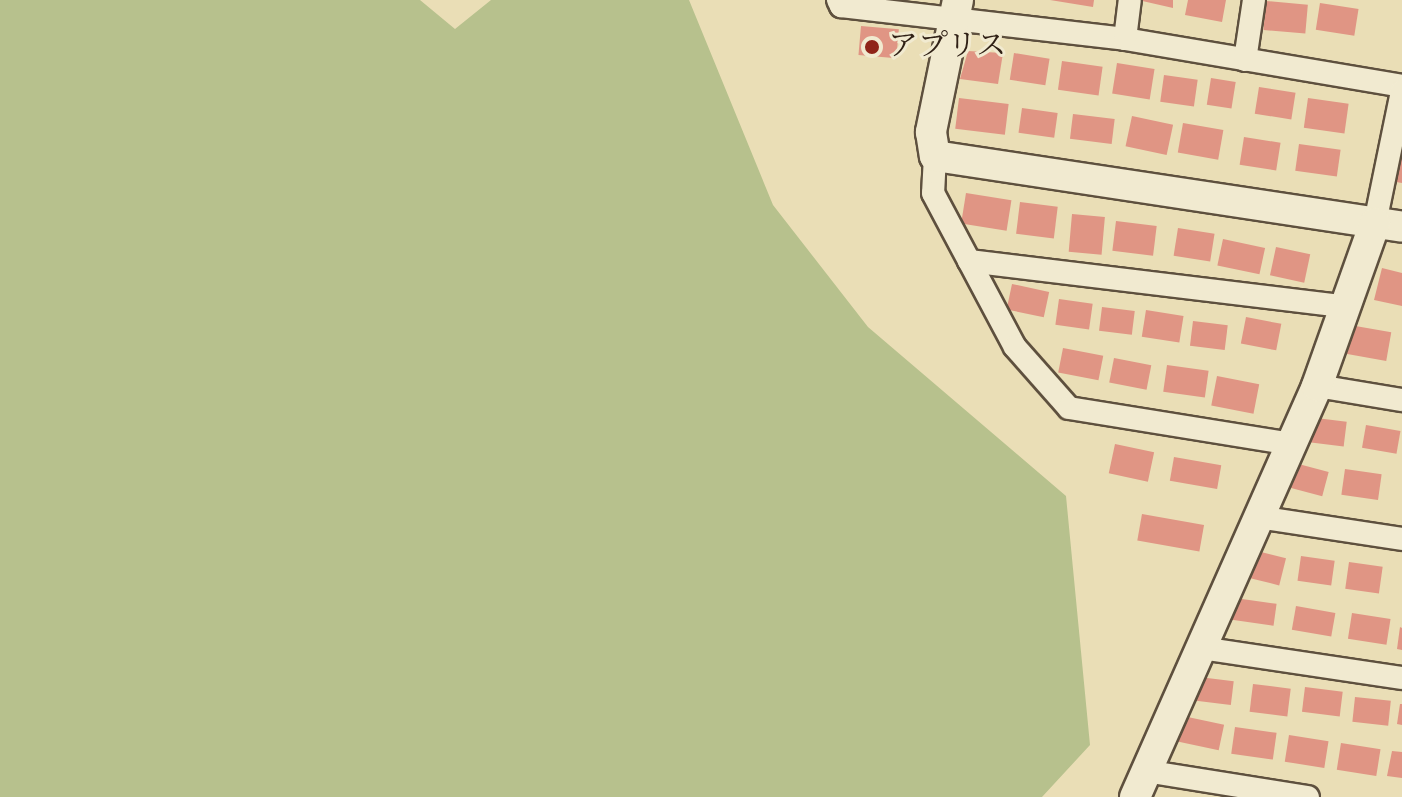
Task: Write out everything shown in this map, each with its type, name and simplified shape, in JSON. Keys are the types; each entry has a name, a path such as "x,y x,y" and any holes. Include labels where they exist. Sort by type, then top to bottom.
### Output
{"street":[{"path":"838,0 841,6 957,10 1402,89 1389,225 1342,306 1317,386 1140,784 1308,797"},
{"path":"1125,39 1130,0"},
{"path":"1245,60 1254,0"},
{"path":"957,10 931,132 935,156 933,193 1015,347 1069,408 1291,444"},
{"path":"935,156 1389,225"},
{"path":"969,261 1342,306"},
{"path":"1317,386 1402,400"},
{"path":"1258,517 1402,539"},
{"path":"1201,648 1402,678"}],"green space":[{"path":"0,0 420,0 455,29 491,0 689,0 773,205 868,327 1066,496 1090,745 1042,797 0,797"}],"building":[{"path":"1050,0 1094,0 1093,7"},
{"path":"1138,0 1173,0 1173,8"},
{"path":"1188,0 1226,0 1222,22 1185,15"},
{"path":"1266,1 1308,5 1305,34 1263,30"},
{"path":"1320,3 1359,9 1354,36 1316,30"},
{"path":"861,26 899,29 896,58 858,55"},
{"path":"968,51 1003,53 998,84 960,79"},
{"path":"1014,53 1050,59 1045,85 1010,80"},
{"path":"1062,61 1103,67 1099,95 1058,90"},
{"path":"1117,63 1155,69 1150,100 1112,94"},
{"path":"1164,75 1198,80 1194,106 1160,102"},
{"path":"1211,78 1236,82 1231,109 1207,105"},
{"path":"1259,87 1296,93 1291,119 1255,114"},
{"path":"959,98 1009,104 1005,135 955,129"},
{"path":"1308,98 1349,104 1344,133 1304,128"},
{"path":"1022,108 1058,113 1054,138 1019,133"},
{"path":"1073,114 1115,119 1112,144 1070,139"},
{"path":"1132,116 1173,125 1167,155 1126,146"},
{"path":"1183,123 1223,130 1218,160 1178,153"},
{"path":"1244,137 1281,143 1276,170 1240,165"},
{"path":"1299,144 1341,150 1337,177 1295,171"},
{"path":"1402,153 1402,183 1396,182"},
{"path":"966,193 1011,200 1007,231 961,224"},
{"path":"1020,202 1058,207 1054,238 1016,234"},
{"path":"1072,214 1105,217 1102,255 1069,252"},
{"path":"1116,221 1157,226 1153,256 1112,251"},
{"path":"1178,228 1215,234 1210,261 1174,256"},
{"path":"1223,239 1265,248 1259,274 1217,265"},
{"path":"1276,247 1310,254 1304,283 1270,275"},
{"path":"1382,268 1402,273 1402,306 1374,300"},
{"path":"1012,284 1049,292 1044,317 1007,309"},
{"path":"1059,299 1093,304 1089,329 1055,325"},
{"path":"1102,307 1135,311 1132,335 1099,331"},
{"path":"1146,310 1184,316 1179,343 1142,337"},
{"path":"1246,317 1281,324 1276,350 1241,344"},
{"path":"1193,321 1228,325 1225,350 1190,346"},
{"path":"1344,324 1391,332 1386,361 1339,353"},
{"path":"1063,348 1103,356 1098,380 1058,373"},
{"path":"1114,358 1151,365 1147,390 1109,383"},
{"path":"1167,365 1209,371 1205,398 1163,392"},
{"path":"1217,376 1259,384 1253,414 1211,405"},
{"path":"1308,417 1347,422 1344,447 1305,442"},
{"path":"1366,425 1400,431 1396,454 1362,448"},
{"path":"1115,444 1154,452 1148,482 1109,473"},
{"path":"1174,457 1221,465 1217,489 1170,481"},
{"path":"1291,462 1329,472 1322,496 1285,486"},
{"path":"1345,469 1382,474 1378,500 1341,495"},
{"path":"1142,514 1204,525 1199,552 1137,541"},
{"path":"1253,550 1286,558 1279,585 1246,577"},
{"path":"1301,556 1335,561 1331,585 1298,581"},
{"path":"1349,562 1383,567 1379,593 1345,589"},
{"path":"1235,598 1277,604 1274,626 1232,620"},
{"path":"1296,606 1335,613 1331,637 1292,630"},
{"path":"1352,613 1391,619 1386,645 1348,639"},
{"path":"1402,628 1402,650 1397,649"},
{"path":"1199,677 1234,681 1231,705 1196,701"},
{"path":"1253,684 1291,689 1287,716 1250,712"},
{"path":"1305,687 1343,692 1340,716 1302,712"},
{"path":"1355,697 1391,701 1388,726 1352,722"},
{"path":"1402,704 1402,725 1397,724"},
{"path":"1183,716 1224,725 1219,750 1178,741"},
{"path":"1235,727 1277,733 1273,760 1231,754"},
{"path":"1289,735 1329,741 1324,768 1285,762"},
{"path":"1341,743 1381,749 1376,776 1337,770"},
{"path":"1392,751 1402,752 1402,778 1387,776"}],"place":[{"name":"アプリス","path":"872,47"}]}
